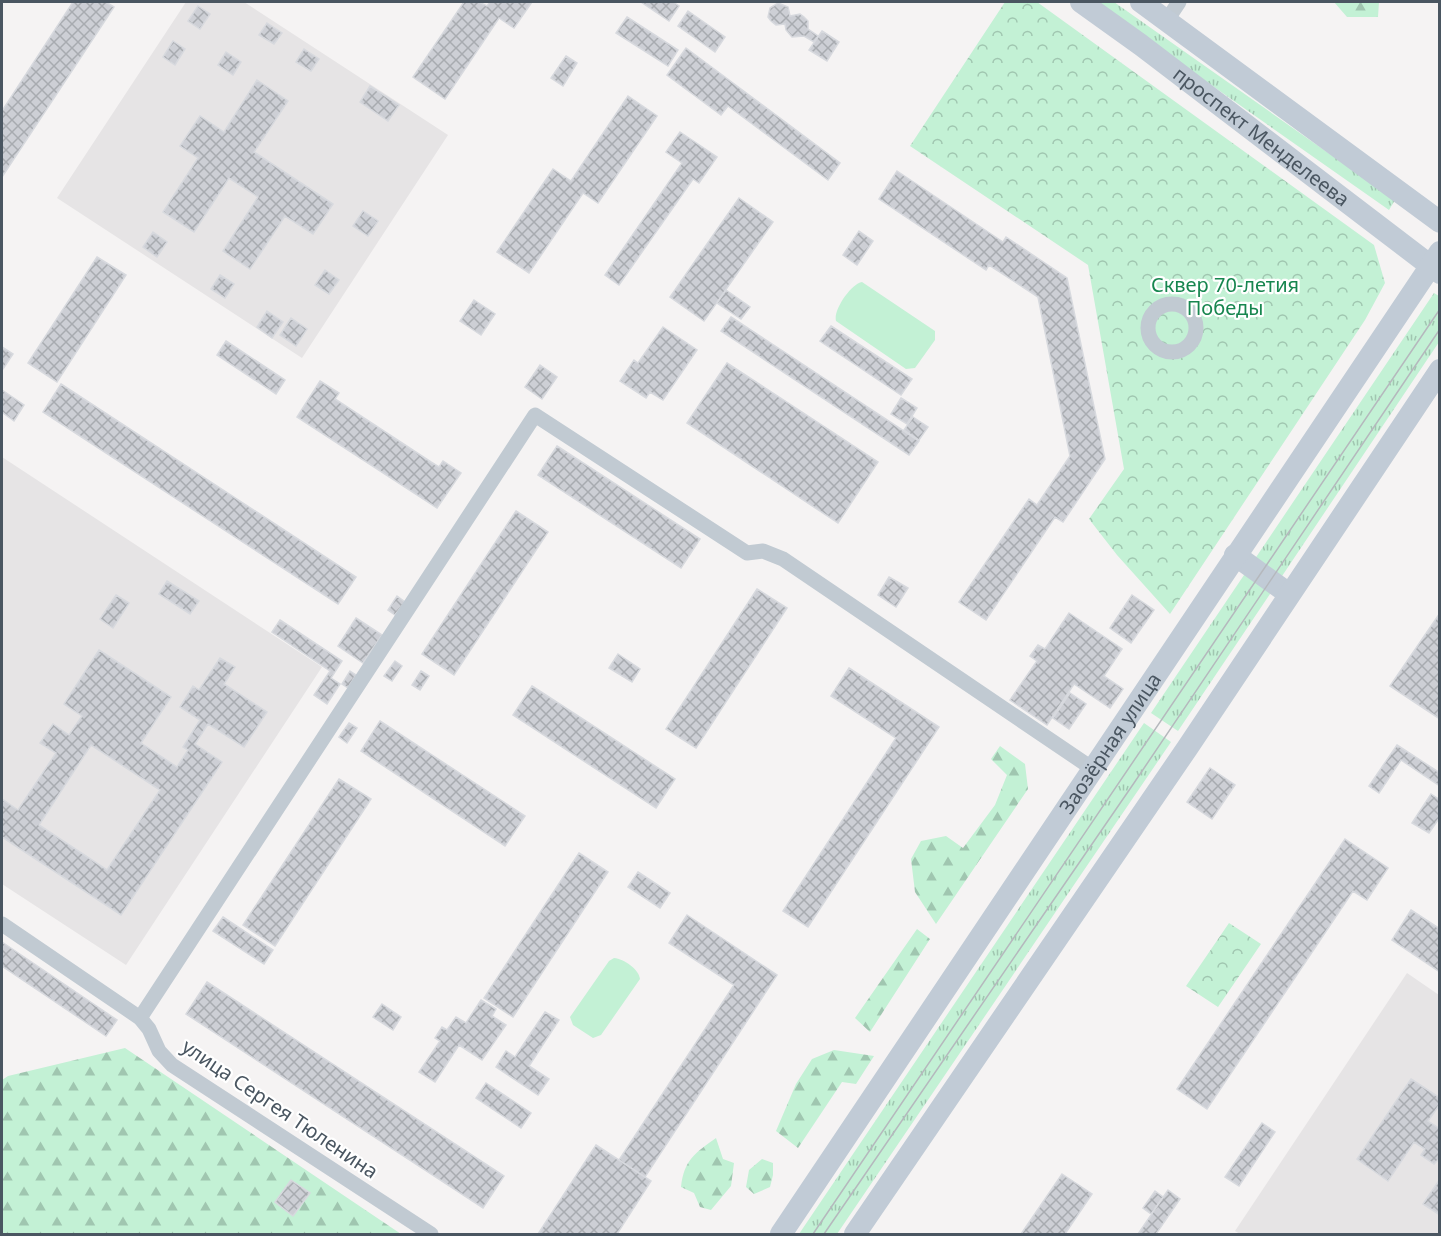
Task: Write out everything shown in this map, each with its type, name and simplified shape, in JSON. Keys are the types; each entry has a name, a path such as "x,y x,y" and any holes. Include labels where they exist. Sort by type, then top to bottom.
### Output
{"main road":[{"name":"проспект Менделеева","path":"1081,2 1436,264"},
{"name":"проспект Менделеева","path":"1141,2 1173,11 1440,222"},
{"name":"Заозёрная улица","path":"781,1234 1235,555 1436,264"},
{"path":"855,1234 1188,747 1440,370"},
{"path":"1235,555 1289,594"}],"street":[{"path":"140,1018 535,415 747,553 763,551 783,559 1093,769"},
{"name":"улица Сергея Тюленина","path":"2,924 140,1018 149,1029 159,1052 172,1065 431,1234"}],"shaded area":[{"path":"186,2 244,2 448,135 302,358 57,198"},
{"path":"2,457 322,667 126,965 2,884"},
{"path":"1407,973 1439,995 1439,1234 1240,1234 1235,1231"}],"green space":[{"name":"Сквер 70-летия Победы","path":"1005,2 1037,2 1374,245 1385,283 1365,320 1170,614 1117,555 1089,519 1124,469 1088,265 910,146"},
{"path":"1093,2 1114,2 1395,200 1389,210"},
{"path":"1334,2 1379,2 1378,17 1347,17"},
{"path":"862,282 935,331 935,340 915,368 906,369 836,321 837,311 844,298 853,287"},
{"path":"1434,293 1439,296 1439,342 1178,731 1151,713"},
{"path":"1144,723 1171,742 837,1234 799,1234"},
{"path":"1000,746 1025,764 1028,789 936,924 915,892 911,859 921,841 946,836 963,848 995,805 1007,775 991,759"},
{"path":"1229,923 1261,944 1218,1007 1186,986"},
{"path":"917,929 930,939 870,1032 855,1018"},
{"path":"614,958 630,965 640,979 601,1035 593,1038 573,1025 570,1017 609,961"},
{"path":"125,1048 401,1234 2,1234 2,1080 8,1076"},
{"path":"834,1050 874,1056 856,1084 842,1082 798,1148 776,1131 796,1084 812,1059"},
{"path":"716,1138 723,1159 734,1163 731,1186 711,1210 700,1207 694,1193 681,1187 685,1170 692,1158"},
{"path":"762,1159 773,1163 773,1175 770,1187 754,1194 746,1187 749,1170"}],"building":[{"path":"73,2 106,2 114,7 2,177 2,111"},
{"path":"464,2 479,2 487,6 490,2 532,2 514,28 499,18 445,99 413,77"},
{"path":"641,2 673,2 679,6 669,21"},
{"path":"778,3 788,7 790,16 800,14 808,21 808,29 818,36 814,42 804,36 792,37 786,30 785,24 776,25 771,21 768,17 770,8"},
{"path":"198,6 210,14 200,29 188,21"},
{"path":"688,11 725,37 715,52 678,26"},
{"path":"627,17 678,50 668,66 616,33"},
{"path":"267,23 282,33 274,44 259,35"},
{"path":"822,31 839,42 827,61 809,50"},
{"path":"173,41 185,49 175,65 163,57"},
{"path":"686,48 840,163 828,180 728,106 721,115 667,75"},
{"path":"304,49 319,59 311,71 296,62"},
{"path":"226,52 241,62 233,75 218,65"},
{"path":"566,56 577,63 563,86 551,78"},
{"path":"257,80 288,101 254,152 333,204 313,234 285,216 250,269 223,251 258,197 229,178 194,232 163,212 198,158 180,146 200,116 224,132"},
{"path":"370,86 399,105 388,121 360,102"},
{"path":"628,96 657,116 598,203 583,193 529,273 497,252 553,169 571,181"},
{"path":"680,132 717,157 699,183 693,179 619,285 605,275 682,163 666,152"},
{"path":"897,171 1003,242 1006,237 1067,278 1105,459 1063,522 1055,517 986,620 959,602 1029,499 1037,505 1070,456 1038,297 989,265 986,270 879,199"},
{"path":"739,198 773,222 704,321 670,297"},
{"path":"363,211 378,221 368,236 353,226"},
{"path":"859,231 873,241 857,265 843,255"},
{"path":"153,232 167,242 157,257 143,247"},
{"path":"97,257 126,275 57,382 28,363"},
{"path":"325,270 339,280 329,294 315,285"},
{"path":"220,275 234,284 225,298 211,289"},
{"path":"726,290 750,307 741,319 717,303"},
{"path":"474,300 495,314 481,335 460,321"},
{"path":"267,311 283,322 272,338 257,327"},
{"path":"731,317 919,441 909,455 721,331"},
{"path":"291,318 307,329 296,346 280,335"},
{"path":"831,326 912,379 901,395 820,341"},
{"path":"663,327 697,350 663,400 650,392 646,398 620,381 634,360 638,363"},
{"path":"226,341 285,380 276,394 217,355"},
{"path":"2,347 13,354 3,369 2,369"},
{"path":"727,363 878,462 838,523 687,423"},
{"path":"540,365 557,377 542,399 525,387"},
{"path":"320,381 339,393 335,399 431,462 439,467 443,461 461,473 437,508 297,417"},
{"path":"61,384 356,577 338,604 43,412"},
{"path":"2,390 24,405 14,421 2,412"},
{"path":"901,398 917,408 907,424 891,414"},
{"path":"913,417 928,427 919,440 904,430"},
{"path":"557,446 700,539 681,568 538,475"},
{"path":"516,511 548,532 454,675 422,654"},
{"path":"889,577 908,588 896,607 878,595"},
{"path":"167,581 199,601 190,614 159,594"},
{"path":"757,589 787,608 696,748 666,729"},
{"path":"116,595 129,603 113,628 100,619"},
{"path":"1132,595 1154,610 1131,643 1110,628"},
{"path":"397,596 405,602 395,615 388,610"},
{"path":"1069,613 1122,649 1104,676 1123,689 1110,708 1074,684 1047,725 1010,700 1037,661 1030,656 1038,645 1045,649"},
{"path":"1440,613 1440,719 1390,686"},
{"path":"356,618 382,635 363,663 338,646"},
{"path":"280,620 342,661 331,678 340,684 327,704 314,695 330,671 272,632"},
{"path":"99,650 171,697 141,743 177,767 188,750 183,747 200,720 180,707 193,686 199,690 220,658 235,667 224,684 267,712 244,747 208,724 195,744 222,762 121,915 2,837 2,799 18,810 56,753 40,743 53,724 69,735 82,716 64,704","holes":["91,745 160,790 107,870 39,825"]},
{"path":"618,654 640,669 632,682 609,668"},
{"path":"395,661 402,666 392,681 384,676"},
{"path":"849,668 939,727 808,927 783,911 896,738 831,696"},
{"path":"350,671 356,675 348,688 342,684"},
{"path":"421,671 429,676 420,690 412,685"},
{"path":"532,686 675,779 656,808 513,715"},
{"path":"1070,693 1086,704 1069,729 1053,718"},
{"path":"380,721 525,816 505,846 361,751"},
{"path":"349,723 357,728 347,743 339,737"},
{"path":"1397,745 1440,773 1440,786 1401,760 1379,793 1369,786"},
{"path":"1210,768 1235,785 1212,819 1187,802"},
{"path":"339,779 371,799 275,946 243,925"},
{"path":"1431,794 1440,800 1440,817 1429,833 1412,823"},
{"path":"1345,839 1388,868 1367,900 1353,891 1207,1109 1177,1089"},
{"path":"579,853 608,872 513,1017 484,998"},
{"path":"638,872 670,893 660,908 628,887"},
{"path":"1411,910 1440,929 1440,972 1392,940"},
{"path":"687,915 777,975 645,1177 619,1160 734,985 669,943"},
{"path":"223,917 273,950 264,964 213,931"},
{"path":"2,942 117,1020 106,1036 2,966"},
{"path":"207,982 504,1176 483,1208 186,1014"},
{"path":"481,1000 496,1009 492,1016 506,1025 482,1060 459,1045 435,1082 419,1072 440,1041 435,1038 442,1027 447,1030 456,1017 466,1023"},
{"path":"382,1004 401,1017 393,1030 373,1017"},
{"path":"545,1012 559,1020 529,1066 549,1079 538,1095 496,1067 506,1051 515,1057"},
{"path":"1411,1079 1440,1098 1440,1104 1428,1121 1440,1129 1440,1158 1434,1164 1421,1155 1425,1149 1414,1142 1388,1181 1357,1159"},
{"path":"486,1083 531,1113 521,1128 476,1098"},
{"path":"1262,1123 1275,1132 1239,1186 1225,1177"},
{"path":"596,1145 651,1181 617,1234 538,1234"},
{"path":"1062,1174 1092,1194 1065,1234 1021,1234"},
{"path":"1440,1179 1440,1215 1423,1204"},
{"path":"291,1180 310,1193 293,1216 275,1202"},
{"path":"1168,1190 1180,1199 1156,1234 1138,1234"},
{"path":"1155,1191 1163,1197 1151,1214 1143,1208"}],"tram line":[{"path":"813,1234 1440,309"},
{"path":"824,1234 1134,783 1440,329"}]}
